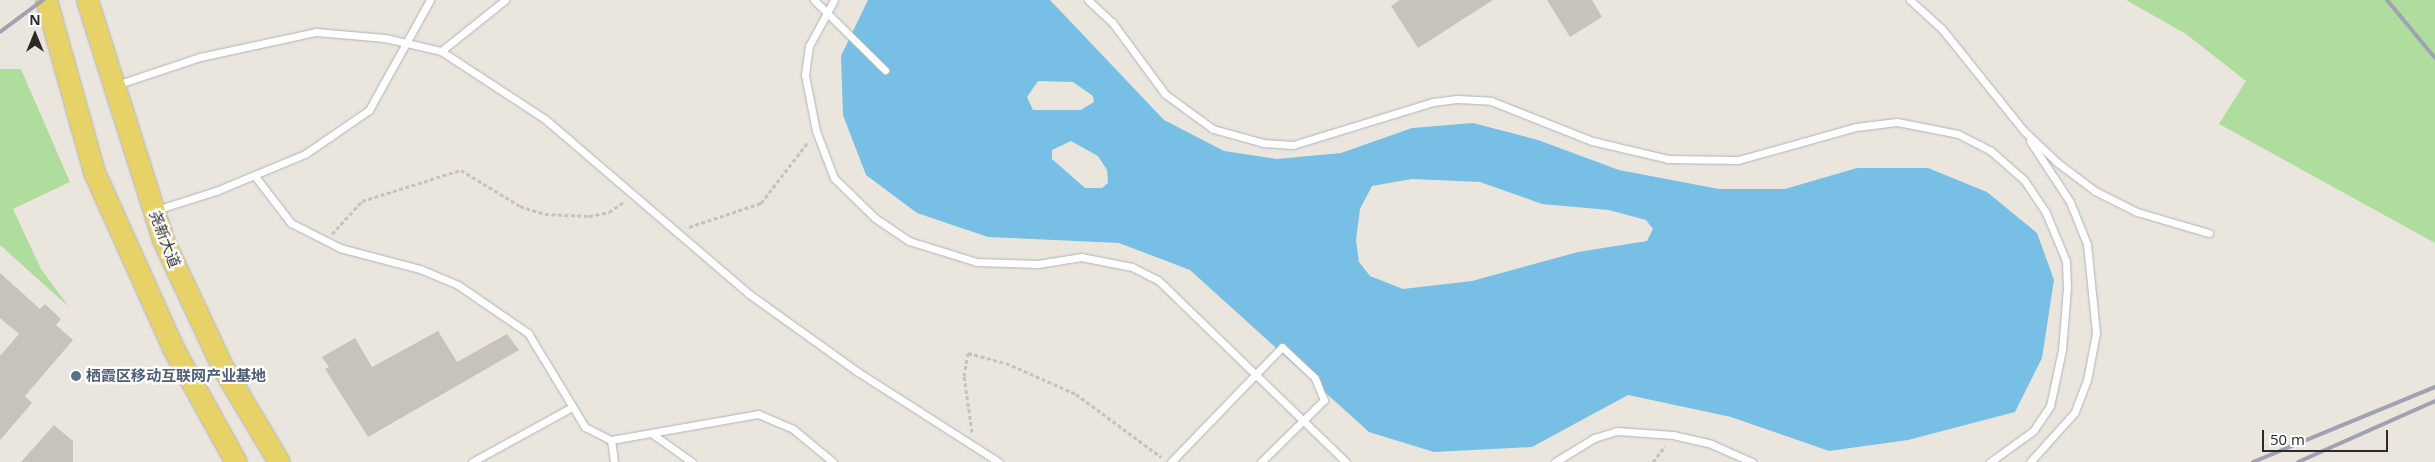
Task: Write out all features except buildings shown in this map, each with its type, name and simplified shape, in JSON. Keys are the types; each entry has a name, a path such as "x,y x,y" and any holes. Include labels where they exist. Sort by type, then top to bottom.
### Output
{"main road":[{"path":"46,0 94,172 173,348 236,462"},
{"name":"尧新大道","path":"87,0 153,210 223,368 280,462"}],"lane":[{"path":"153,210 254,176 305,154 369,110 404,43 430,0"},
{"path":"440,51 505,0"},
{"path":"814,0 886,70"},
{"path":"834,0 826,10 809,46 805,74 816,131 834,178 875,218 909,241 977,262 1038,264 1081,256 1132,267 1158,280 1305,418 1331,452 1346,462"},
{"path":"1088,0 1112,22 1165,94 1213,129 1263,143 1293,145 1433,102 1457,99 1491,101 1592,141 1668,159 1738,160 1856,127 1896,122 1958,134 1983,146 2024,180 2046,213 2066,261 2067,287 2062,350 2050,406 2033,431 1990,462"},
{"path":"1910,0 1942,29 2024,131 2070,202 2087,244 2096,332 2087,380 2075,412 2030,462"},
{"path":"113,86 277,37 316,32 404,43 440,51 545,118 749,294 858,372 999,462"},
{"path":"2024,131 2095,191 2173,226 2210,233"},
{"path":"254,176 291,223 325,241 420,269 458,285 528,333 585,427 612,440 758,414 793,429 833,462"},
{"path":"1171,462 1282,346 1296,359 1324,393 1324,400 1261,462"},
{"path":"472,462 572,407"},
{"path":"1555,462 1594,438 1617,431 1673,435 1711,444 1752,462"},
{"path":"651,434 692,462"},
{"path":"612,440 614,462"}],"path":[{"path":"674,230 710,223 761,203 786,176 816,131"},
{"path":"325,241 362,201 461,170 520,206 545,214 609,212 633,195"},
{"path":"975,447 964,376 968,353 1006,363 1076,394 1166,462"},
{"path":"1653,462 1673,435"}],"green space":[{"path":"2126,0 2435,0 2435,243 2219,124 2246,81 2186,34"},
{"path":"0,69 21,69 70,182 13,209 41,269 69,307 0,245"}],"water":[{"path":"868,0 1050,0 1164,120 1224,151 1277,159 1341,153 1412,128 1473,123 1538,140 1619,170 1719,189 1785,189 1857,168 1928,168 1987,192 2037,233 2054,280 2042,358 2015,412 1908,440 1829,451 1731,417 1628,395 1532,447 1434,452 1369,432 1190,270 1119,243 988,237 917,213 866,175 843,115 841,56","holes":["1038,81 1073,82 1093,96 1094,102 1081,110 1033,110 1027,97","1071,141 1098,156 1107,170 1108,183 1102,188 1085,188 1052,159 1052,150","1412,179 1480,182 1542,204 1609,210 1646,220 1653,229 1647,241 1578,252 1472,281 1403,289 1370,276 1359,262 1356,240 1360,209 1372,186"]}],"railway":[{"path":"0,32 43,0"},
{"path":"2387,0 2435,58"},
{"path":"2253,462 2435,387"},
{"path":"2298,462 2435,401"}],"place":[{"name":"栖霞区移动互联网产业基地","path":"76,376"}]}
